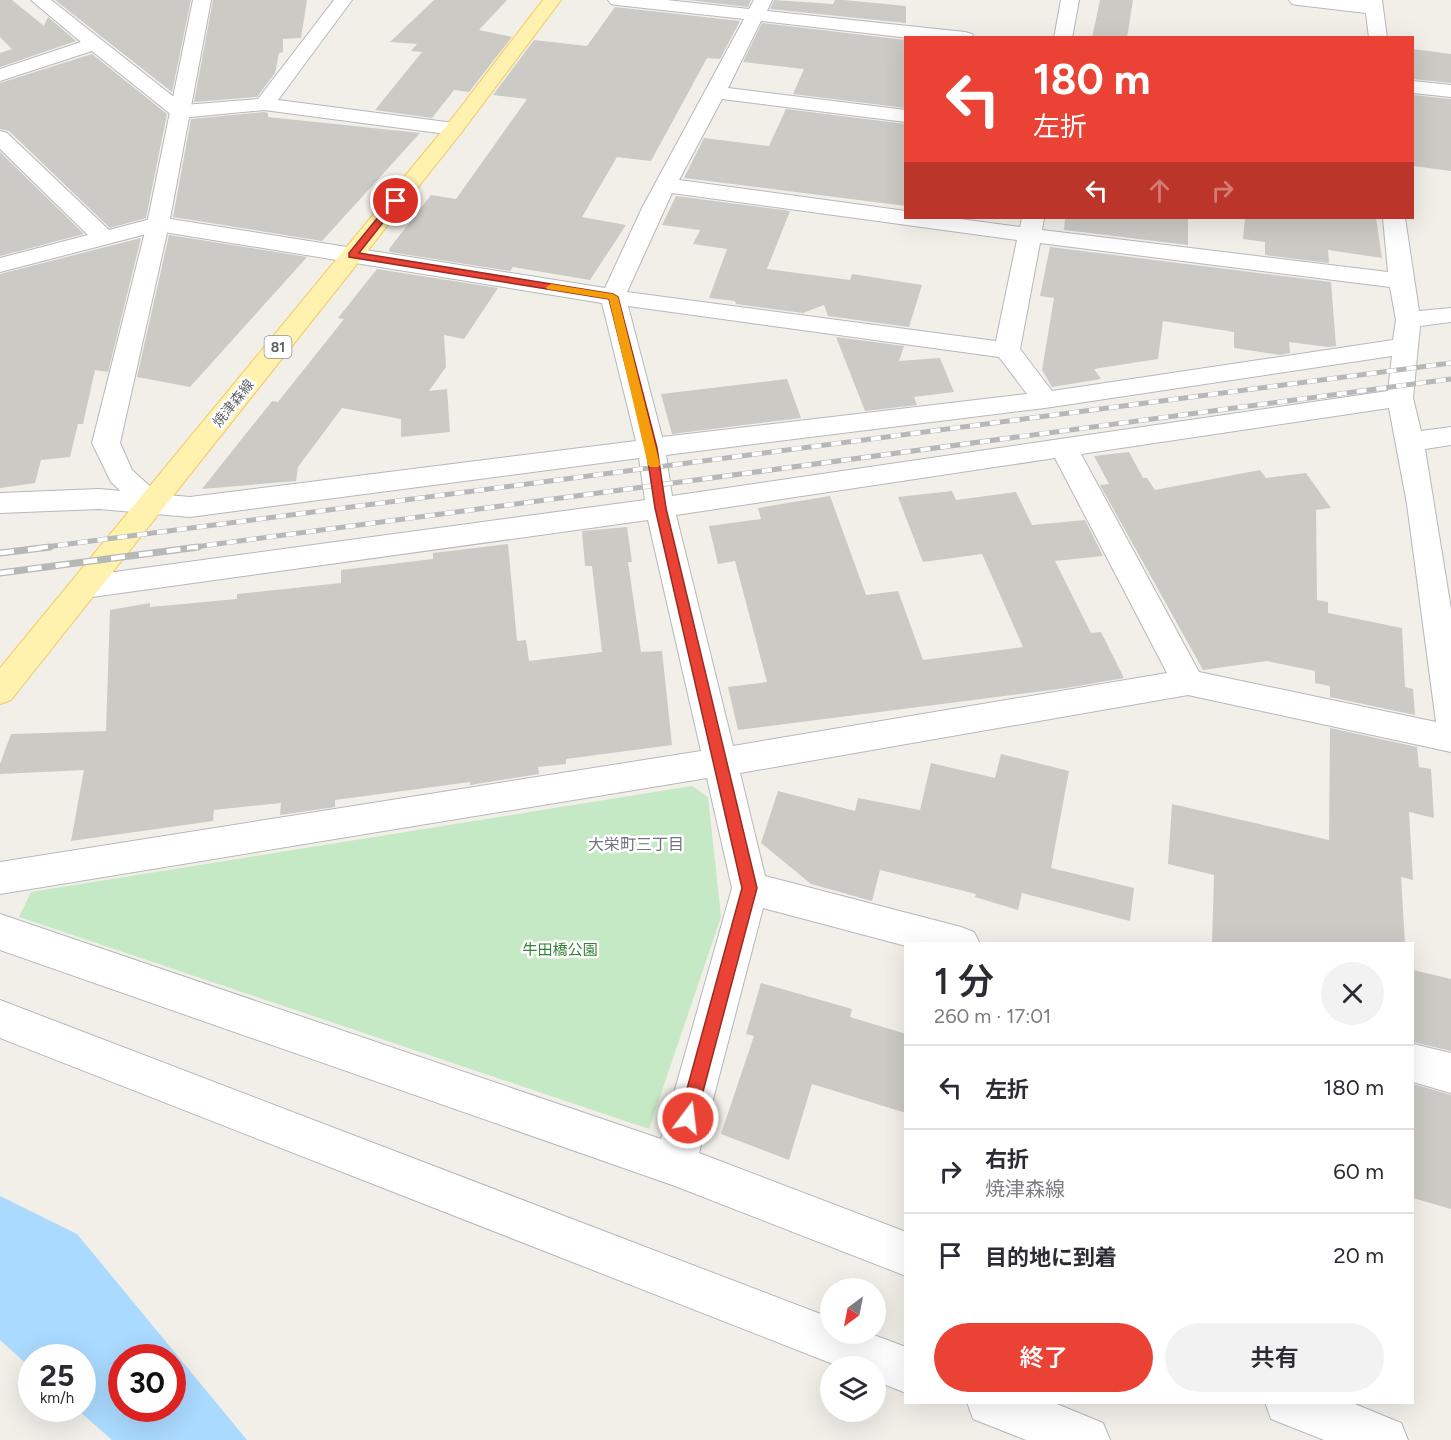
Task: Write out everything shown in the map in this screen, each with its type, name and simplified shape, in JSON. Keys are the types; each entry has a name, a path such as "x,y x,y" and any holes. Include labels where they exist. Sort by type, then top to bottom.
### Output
{"main road":[{"name":"焼津森線","path":"0,691 454,129 552,0"}],"street":[{"path":"40,0 180,112 264,104 454,129"},
{"path":"152,504 121,475 106,443 158,224 202,0"},
{"path":"264,104 343,0"},
{"path":"617,0 759,7 952,36"},
{"path":"1063,36 1070,0"},
{"path":"1298,0 1373,4 1378,36"},
{"path":"675,1165 750,888 660,508 651,448 613,297 665,185 759,7"},
{"path":"0,75 96,45"},
{"path":"1414,87 1451,91"},
{"path":"716,92 904,116"},
{"path":"0,137 104,238"},
{"path":"665,185 904,212"},
{"path":"969,219 1032,226 1401,281"},
{"path":"1395,219 1406,333 1400,398 1410,442 1451,720"},
{"path":"0,265 158,224 613,297 1007,350 1045,400"},
{"path":"1007,350 1032,226"},
{"path":"0,503 99,499 190,507 1045,400 1406,333 1451,315"},
{"path":"85,587 660,508 1400,398"},
{"path":"1410,442 1451,436"},
{"path":"1064,447 1188,682"},
{"path":"0,878 721,762 1188,682 1451,739"},
{"path":"750,888 953,942"},
{"path":"0,931 14,938 675,1165 904,1253"},
{"path":"0,1019 904,1369"},
{"path":"1414,1063 1451,1073"},
{"path":"995,1404 1086,1440"},
{"path":"1293,1404 1384,1440"}],"green space":[{"name":"牛田橋公園","path":"692,786 708,797 721,917 649,1129 19,917 31,892"}],"water":[{"path":"0,1196 77,1234 168,1344 108,1344 108,1422 186,1422 186,1366 247,1440 112,1440 92,1422 96,1422 96,1344 18,1344 18,1356 0,1340"}],"building":[{"path":"0,0 12,0 44,26 48,17 76,41 0,67 0,53 12,49 0,37"},
{"path":"55,0 191,0 172,92"},
{"path":"213,0 307,0 301,38 283,39 283,52 279,53 275,73 257,97 194,102"},
{"path":"434,0 507,0 479,30 512,37 469,92 454,90 432,118 375,110 422,52 411,51 417,44 390,42"},
{"path":"688,0 751,0 748,7"},
{"path":"774,0 833,4 835,0 844,0 906,6 906,23 770,9"},
{"path":"1100,0 1133,0 1127,36 1092,36"},
{"path":"615,7 740,21 720,59 707,58 651,161 617,157 582,217 626,225 590,280 513,267 510,271 390,252 389,249 431,195 456,199 527,99 493,95 534,40 587,46"},
{"path":"762,23 904,40 904,108 793,94 804,69 743,62"},
{"path":"1414,49 1451,54 1451,83 1414,79"},
{"path":"92,54 167,114 146,218 110,228 9,131 0,129 0,83"},
{"path":"1414,95 1451,99 1451,171 1414,166"},
{"path":"786,109 904,124 904,206 684,178 704,138 769,146"},
{"path":"268,113 268,117 420,133 322,241 173,217 191,119"},
{"path":"0,152 84,234 0,256"},
{"path":"676,196 790,211 767,269 850,280 852,274 922,285 909,327 828,316 824,305 803,313 709,298 727,249 693,244 700,230 662,225"},
{"path":"1065,219 1188,219 1188,245 1064,230"},
{"path":"1245,219 1376,219 1382,258 1328,250 1329,263 1265,255 1265,242 1243,239"},
{"path":"169,235 307,257 190,387 137,377"},
{"path":"141,238 108,372 95,370 83,424 78,424 70,457 41,460 35,483 0,488 0,274"},
{"path":"1050,247 1331,282 1336,346 1289,342 1290,353 1280,355 1234,348 1234,332 1163,321 1158,359 1094,369 1101,379 1052,387 1042,370 1054,298 1040,296"},
{"path":"377,269 498,288 464,339 444,335 446,367 429,391 447,389 450,432 401,437 401,419 342,408 298,467 296,481 202,489 272,401 278,402 344,319 338,318"},
{"path":"836,337 904,346 899,361 940,358 954,392 914,397 917,405 865,411"},
{"path":"787,379 801,418 672,434 661,394"},
{"path":"1129,452 1143,478 1147,478 1155,490 1260,470 1266,478 1306,473 1331,508 1316,510 1317,600 1328,602 1328,613 1402,628 1405,687 1413,689 1415,715 1330,697 1330,686 1315,683 1315,671 1267,661 1203,670 1100,485 1109,484 1094,456"},
{"path":"952,491 956,500 1016,492 1032,525 1085,520 1103,556 1055,561 1091,633 1101,632 1124,678 1066,688 738,730 728,687 767,682 735,561 718,564 709,526 761,519 758,508 830,496 866,595 898,591 923,660 1023,647 982,554 923,562 898,497"},
{"path":"627,527 632,562 628,562 641,652 662,651 672,745 566,759 566,764 538,767 539,774 470,785 470,782 335,800 335,807 280,815 281,803 214,810 213,821 71,841 84,770 0,774 0,764 11,734 106,731 110,610 150,603 150,607 237,599 237,594 341,583 341,570 433,559 433,553 508,544 517,641 526,640 529,661 602,652 592,566 585,566 582,531"},
{"path":"1330,728 1417,747 1419,767 1431,769 1434,818 1409,812 1413,880 1401,877 1405,942 1212,942 1214,875 1168,864 1172,804 1329,840"},
{"path":"1001,754 1069,771 1051,868 1134,888 1130,921 1022,893 1018,910 975,897 976,894 880,870 872,901 811,884 761,843 778,791 855,811 858,798 920,810 931,763 995,778"},
{"path":"1414,970 1451,979 1451,1051 1414,1042"},
{"path":"761,983 852,1009 850,1017 904,1033 904,1112 812,1084 789,1160 721,1134 754,1036 746,1034"},
{"path":"1414,1084 1451,1095 1451,1209 1414,1198"}],"railway":[{"path":"38,548 1451,363"},
{"path":"187,548 1451,379"},
{"path":"0,553 50,547"},
{"path":"0,573 198,547"}],"slow traffic":[{"path":"551,287 613,297 654,465"}],"district":[{"name":"大栄町三丁目","path":"636,844"}],"route":[{"path":"396,201 352,255 613,297 651,448 660,508 750,888 688,1118"}]}
